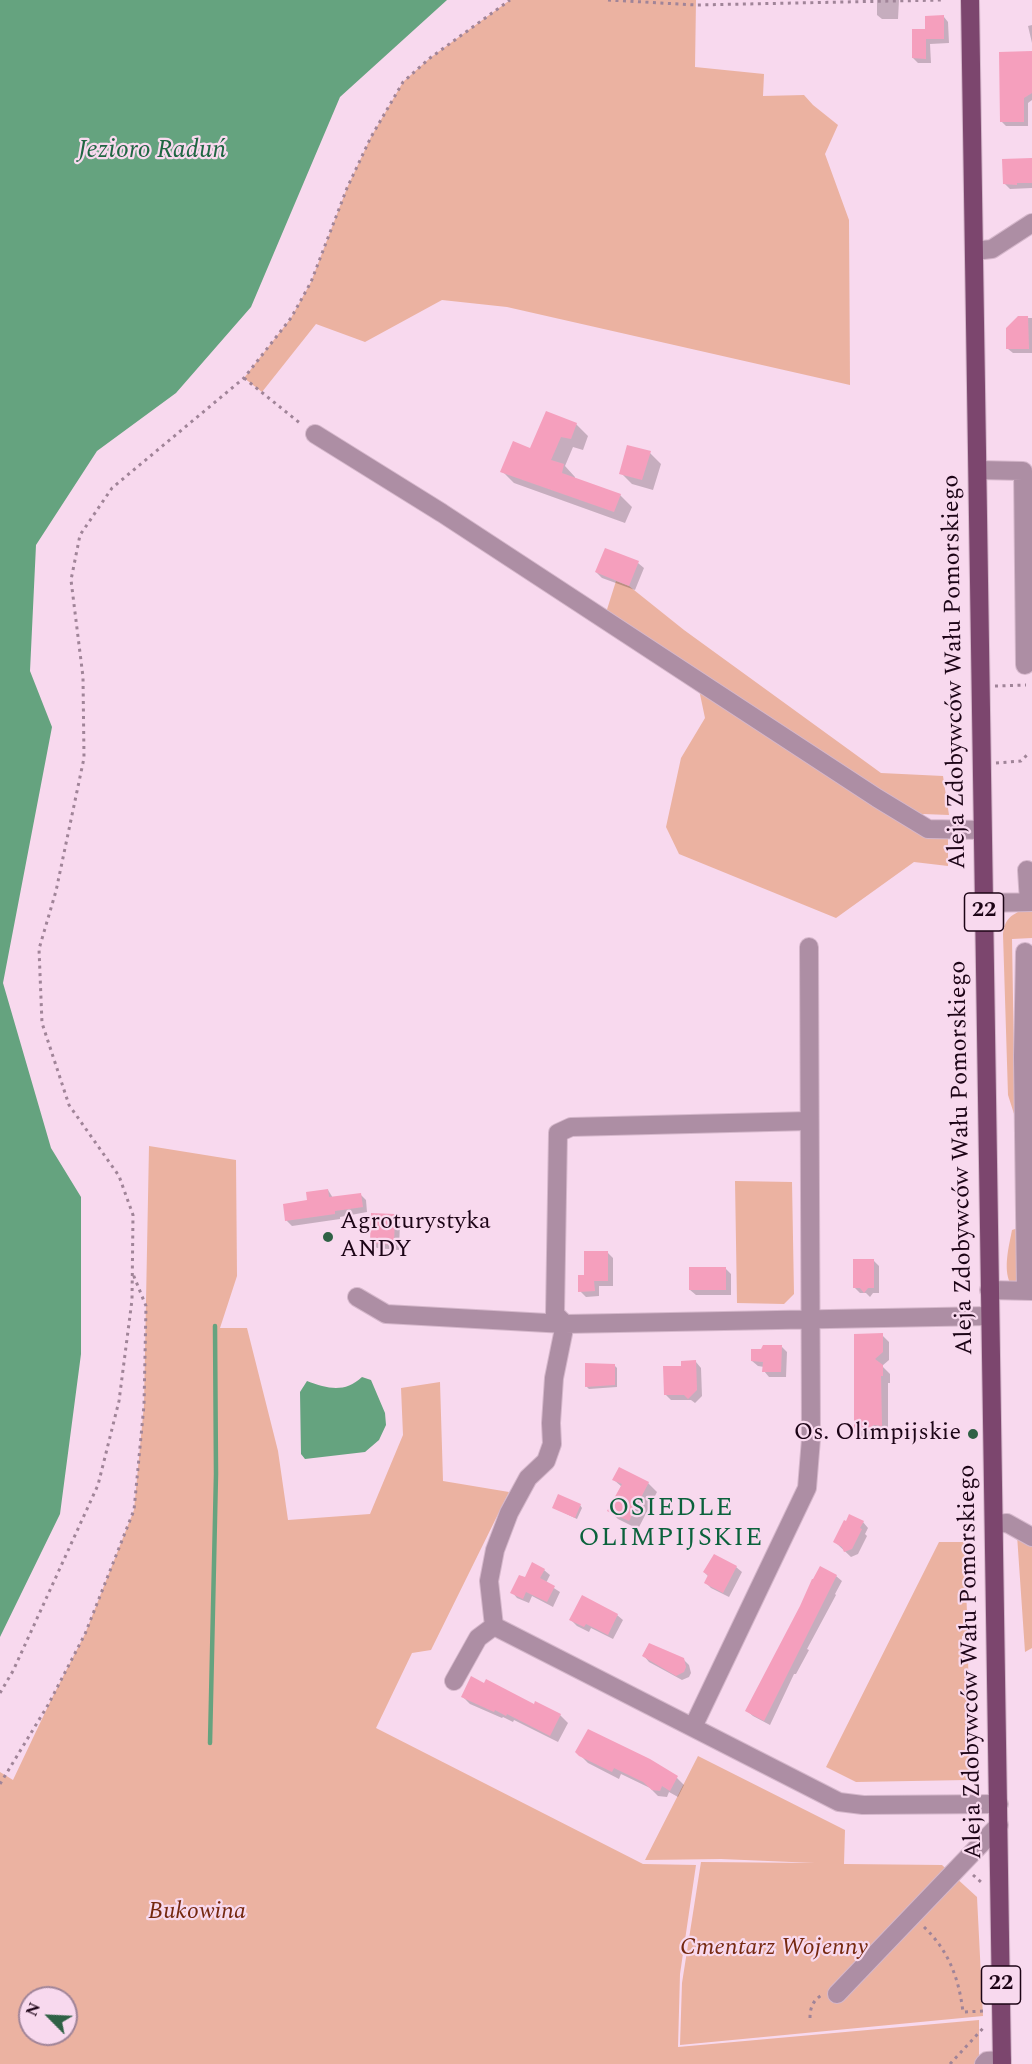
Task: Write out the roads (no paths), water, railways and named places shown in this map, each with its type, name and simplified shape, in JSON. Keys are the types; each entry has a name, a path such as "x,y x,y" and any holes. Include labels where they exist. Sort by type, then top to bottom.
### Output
{"main road":[{"name":"Aleja Zdobywców Wału Pomorskiego","path":"970,0 989,1316 999,1804 996,2063"}],"street":[{"path":"974,251 992,249 1032,223"},
{"path":"315,434 442,513 877,798 928,829 982,830"},
{"path":"978,470 1027,471 1025,665"},
{"path":"984,903 1030,902 1027,870"},
{"path":"693,1726 807,1488 811,1439 809,947"},
{"path":"989,1290 1029,1291 1023,1057 1025,952"},
{"path":"565,1324 555,1314 558,1133 571,1126 809,1121"},
{"path":"357,1297 386,1314 565,1324 989,1316"},
{"path":"494,1626 489,1581 495,1550 514,1504 528,1478 546,1461 552,1444 550,1423 554,1378 565,1324"},
{"path":"994,1524 1007,1523 1032,1537"},
{"path":"494,1626 839,1802 863,1805 999,1804"},
{"path":"454,1682 478,1638 494,1626"},
{"path":"837,1994 999,1825"}],"water":[{"name":"Jezioro Raduń","path":"0,0 447,0 340,97 251,307 176,393 97,451 36,545 30,671 52,727 3,983 51,1148 81,1197 81,1354 60,1514 0,1637"},
{"path":"362,1377 371,1380 385,1413 386,1425 379,1440 365,1452 305,1459 301,1454 300,1392 307,1381 336,1388 349,1386"}],"waterway":[{"path":"210,1743 216,1474 215,1326"}],"place":[{"name":"Agroturystyka ANDY","path":"328,1237"},
{"name":"Os. Olimpijskie","path":"973,1434"}],"district":[{"name":"OSIEDLE OLIMPIJSKIE","path":"671,1525"}],"park label":[{"name":"Bukowina","path":"197,1913"},
{"name":"Cmentarz Wojenny","path":"774,1949"}]}
